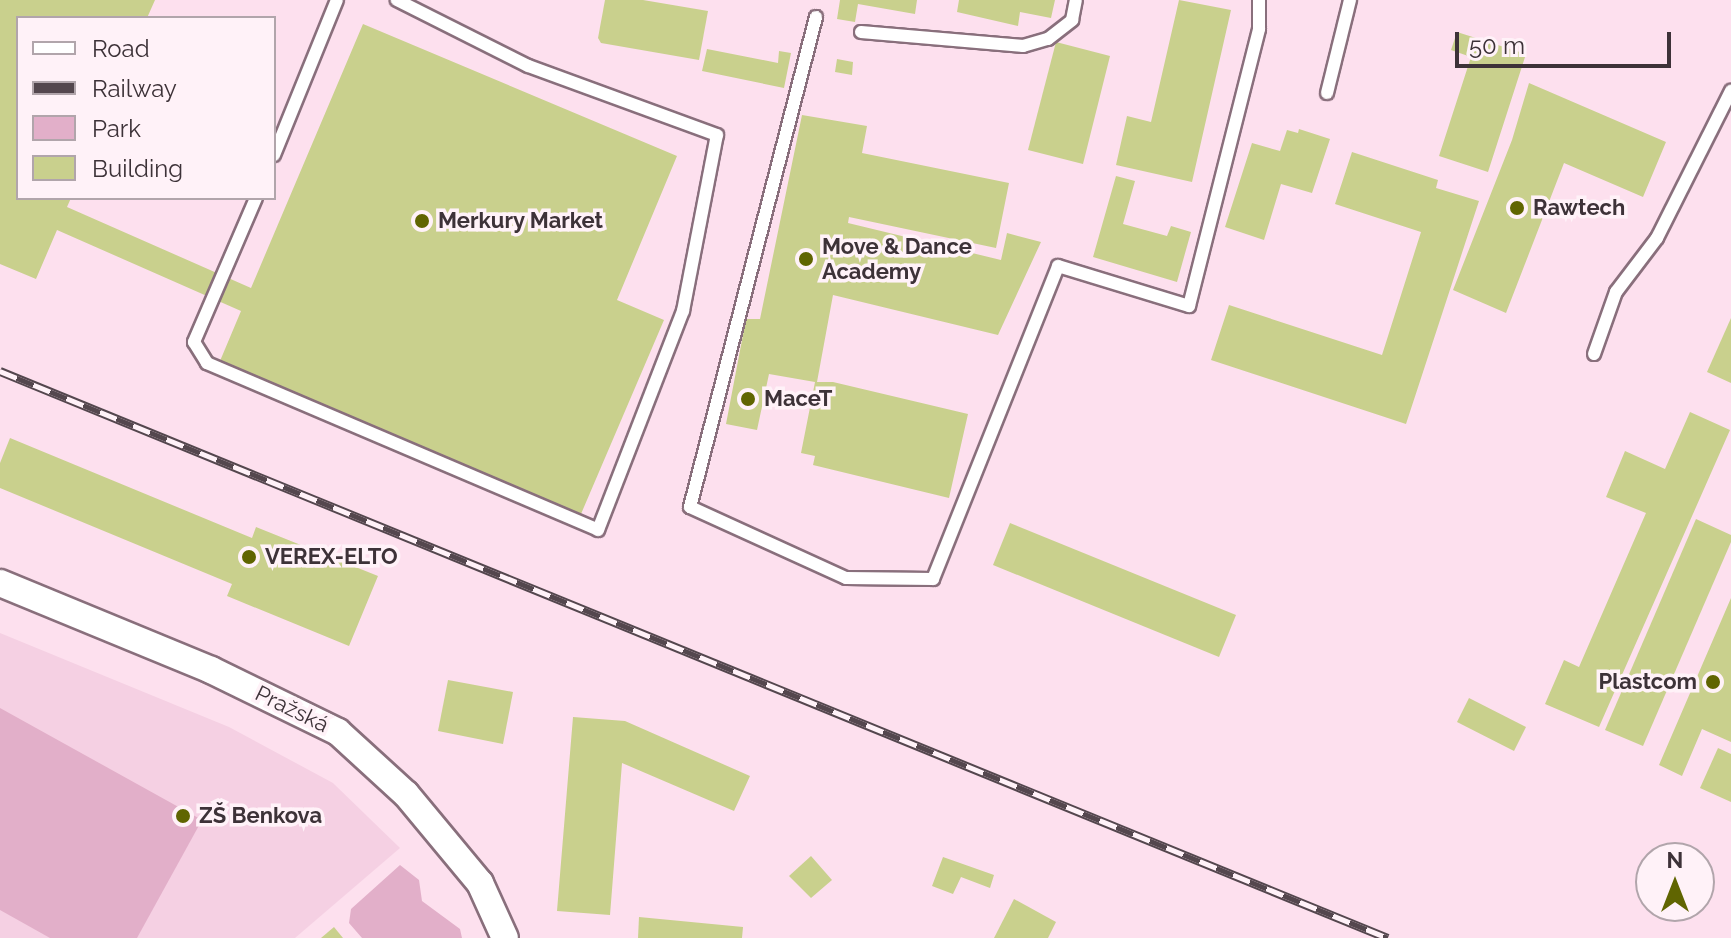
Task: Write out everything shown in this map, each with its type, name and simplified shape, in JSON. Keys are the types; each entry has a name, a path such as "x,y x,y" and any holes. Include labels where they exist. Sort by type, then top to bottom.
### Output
{"street":[{"name":"Pražská","path":"0,583 211,670 338,732 406,794 480,883 505,938"}],"lane":[{"path":"276,150 337,0"},
{"path":"255,200 194,342 207,363 598,530 683,311 717,135 528,66 397,0"},
{"path":"861,32 1023,46 1048,39 1072,20 1076,0"},
{"path":"816,17 690,507 846,578 933,579 1058,266 1189,306 1259,29 1259,0"},
{"path":"1327,93 1350,0"},
{"path":"1594,354 1616,292 1657,238 1731,91"}],"shaded area":[{"name":"ZŠ Benkova","path":"0,633 229,727 333,783 400,848 295,938 0,938"}],"green space":[{"path":"0,708 202,820 137,938 50,938 0,910"},
{"path":"400,865 419,880 422,901 460,929 462,938 362,938 349,923 351,909"}],"building":[{"name":"Merkury Market","path":"0,0 155,0 148,16 16,16 16,200 70,200 67,207 251,288 363,24 677,156 617,300 664,320 581,514 220,361 241,311 57,230 36,279 0,264"},
{"path":"605,0 643,0 708,11 699,60 601,43 598,38"},
{"path":"840,0 917,0 915,14 858,4 855,22 837,19"},
{"path":"959,0 1055,0 1051,18 1020,12 1018,26 957,12"},
{"path":"1179,0 1231,10 1192,182 1116,165 1127,116 1151,122"},
{"path":"1457,32 1526,54 1488,172 1439,156 1471,57 1451,50"},
{"path":"1056,42 1110,56 1083,164 1028,150"},
{"path":"707,49 778,63 779,51 791,53 784,88 702,71"},
{"path":"837,59 853,62 852,75 835,72"},
{"path":"1529,83 1666,142 1643,197 1564,163 1506,313 1453,290 1512,140"},
{"path":"802,115 867,126 862,153 1009,183 996,248 849,217 848,223 1001,260 1007,233 1041,242 998,335 833,295 817,382 833,382 968,414 949,498 813,465 815,456 801,453 815,382 769,374 757,430 726,424 746,319 760,319"},
{"path":"1299,129 1330,139 1312,193 1281,184 1264,240 1225,227 1252,143 1280,151 1287,130 1298,133"},
{"path":"1352,152 1438,180 1436,188 1479,201 1406,424 1211,360 1229,305 1382,355 1421,232 1335,204"},
{"path":"1116,176 1135,181 1123,224 1167,236 1171,226 1191,232 1177,282 1093,257"},
{"path":"1731,318 1731,383 1707,372"},
{"path":"1690,412 1730,430 1599,727 1545,704 1564,660 1579,667 1646,513 1606,497 1625,451 1665,469"},
{"name":"VEREX-ELTO","path":"10,438 252,538 256,527 378,576 349,646 227,596 232,584 0,488 0,463"},
{"path":"1696,519 1731,535 1731,542 1643,746 1605,730"},
{"path":"1010,523 1236,615 1219,657 993,565"},
{"name":"Plastcom","path":"1731,598 1731,742 1702,729 1682,776 1659,765"},
{"path":"448,680 513,692 503,744 438,731"},
{"path":"1469,698 1526,727 1514,751 1457,722"},
{"path":"573,717 625,721 750,776 734,811 622,763 610,915 557,911"},
{"path":"1718,748 1731,754 1731,802 1700,788"},
{"path":"811,856 832,880 811,898 789,876"},
{"path":"943,857 994,875 990,888 961,877 953,894 932,886"},
{"path":"1014,899 1056,922 1048,938 994,938"},
{"path":"639,917 743,927 742,938 638,938"},
{"path":"334,927 343,938 321,938"}],"railway":[{"path":"0,371 1388,938"}],"place":[{"name":"Rawtech","path":"1517,208"},
{"name":"Merkury Market","path":"422,221"},
{"name":"Move & Dance Academy","path":"806,259"},
{"name":"MaceT","path":"748,399"},
{"name":"VEREX-ELTO","path":"249,557"},
{"name":"Plastcom","path":"1713,682"},
{"name":"ZŠ Benkova","path":"183,816"}]}
